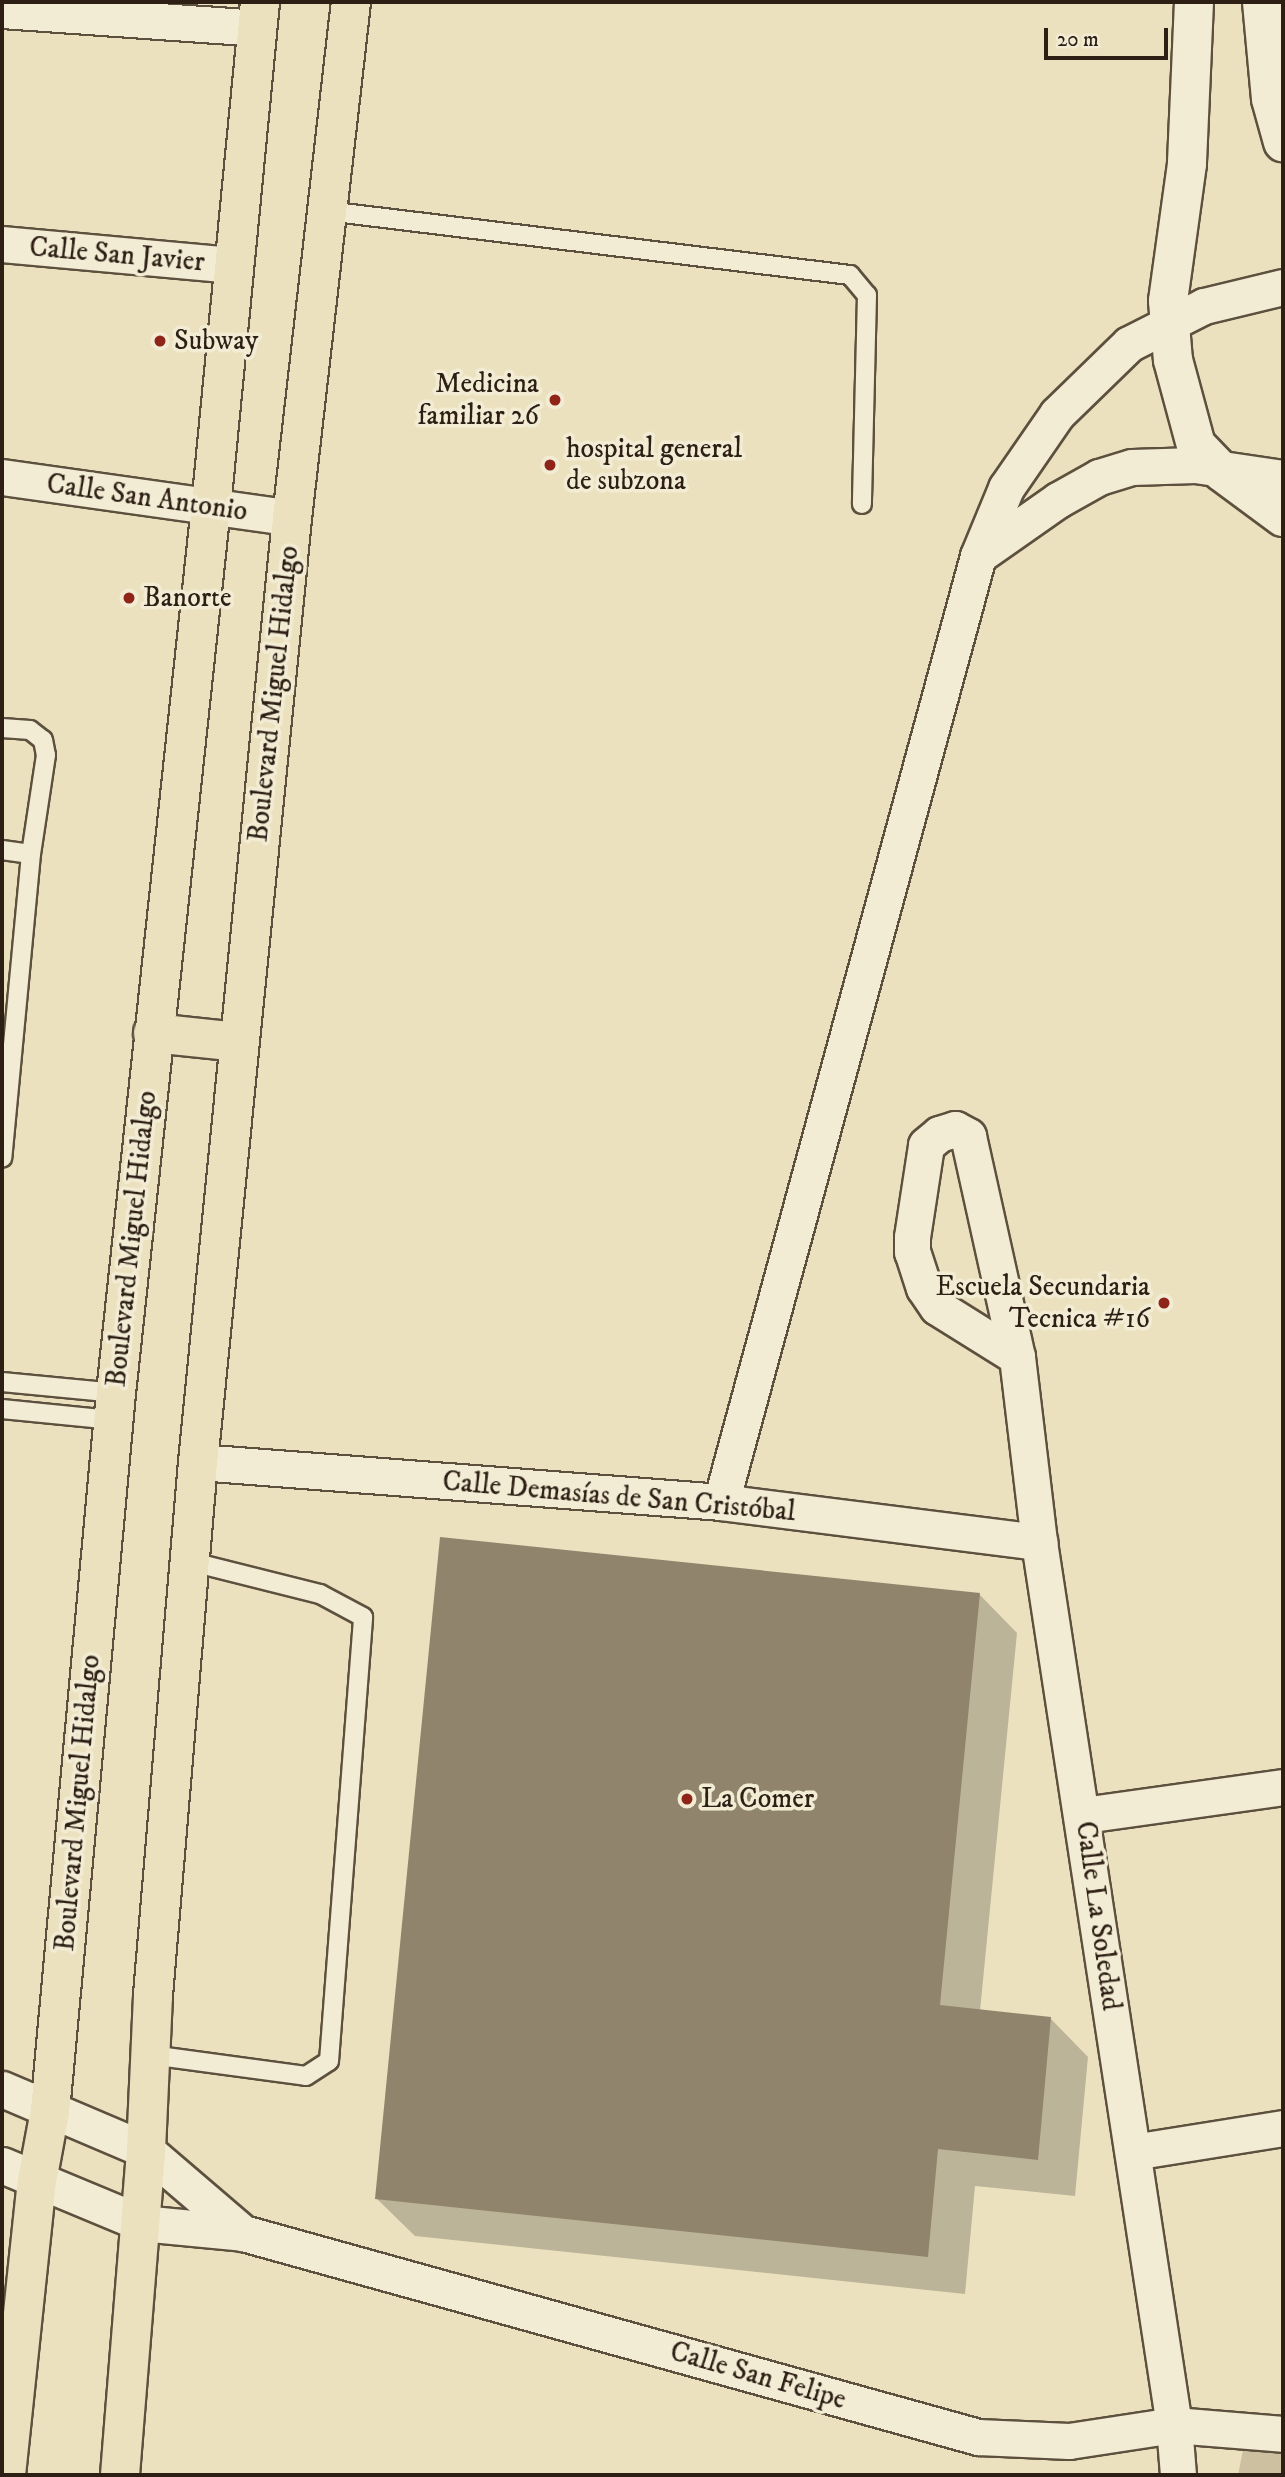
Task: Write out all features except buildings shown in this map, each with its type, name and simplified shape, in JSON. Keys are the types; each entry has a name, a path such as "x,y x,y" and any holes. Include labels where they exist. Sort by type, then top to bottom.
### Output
{"main road":[{"name":"Boulevard Miguel Hidalgo","path":"120,2475 198,1462 292,518 351,2"},
{"name":"Boulevard Miguel Hidalgo","path":"6,2475 37,2181 50,2111 114,1407 211,507 258,15"},
{"path":"153,1033 238,1042"}],"street":[{"path":"1194,2 1187,164 1167,323 1181,401 1192,434 1222,472 1283,517"},
{"path":"1262,2 1271,99 1283,142"},
{"path":"2,10 258,15"},
{"name":"Calle San Javier","path":"2,244 233,265"},
{"path":"721,1502 978,556 1006,488 1057,414 1098,369 1129,344 1167,323 1242,294 1283,287"},
{"path":"978,556 1098,477 1162,463 1283,478"},
{"name":"Calle San Antonio","path":"2,477 292,518"},
{"name":"Calle La Soledad","path":"1017,1357 937,1307 924,1288 912,1252 926,1145 939,1134 955,1129 968,1136 1017,1357 1039,1542 1083,1815 1174,2425 1178,2475"},
{"name":"Calle Demasías de San Cristóbal","path":"198,1462 721,1502 1039,1542"},
{"path":"1083,1815 1283,1787"},
{"path":"2,2089 146,2150 243,2233"},
{"path":"1133,2152 1283,2128"},
{"name":"Calle San Felipe","path":"2,2165 141,2223 243,2233 978,2437 1069,2441 1174,2425 1283,2434"}],"lane":[{"path":"327,211 850,275 867,295 862,504"},
{"path":"2,728 30,730 44,740 46,755 11,961 2,1158"},
{"path":"2,850 31,854"},
{"path":"2,1382 114,1407"},
{"path":"2,1409 114,1407"},
{"path":"151,2055 306,2076 329,2061 363,1618 320,1594 189,1561"}],"shaded area":[{"path":"1244,2445 1283,2454 1283,2475 1238,2475"}],"place":[{"name":"Subway","path":"160,341"},
{"name":"Medicina familiar 26","path":"555,400"},
{"name":"hospital general de subzona","path":"550,465"},
{"name":"Banorte","path":"129,598"},
{"name":"Escuela Secundaria Tecnica #16","path":"1164,1303"},
{"name":"La Comer","path":"687,1799"}]}
